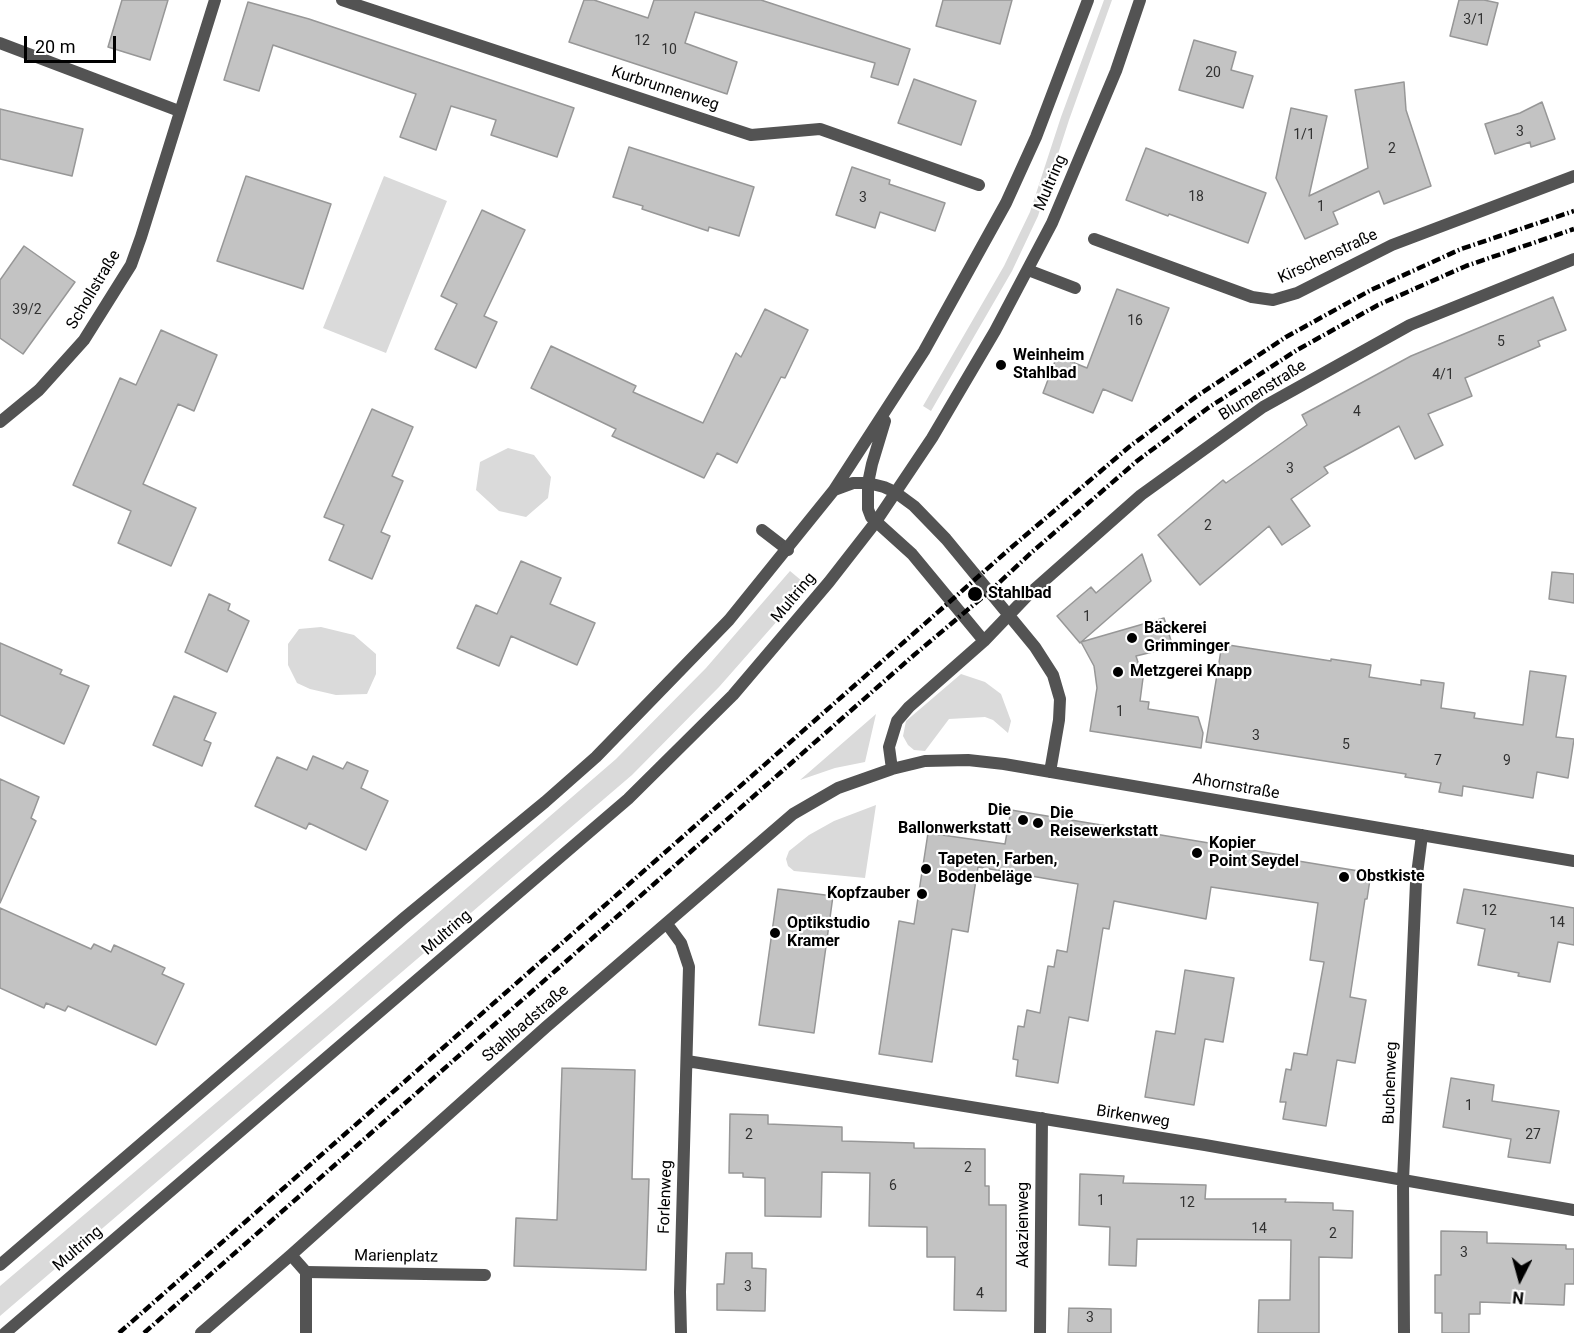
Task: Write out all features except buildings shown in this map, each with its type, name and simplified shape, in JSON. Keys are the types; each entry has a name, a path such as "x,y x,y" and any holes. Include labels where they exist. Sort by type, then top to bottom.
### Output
{"street":[{"name":"Schollstraße","path":"0,422 39,390 84,340 131,265 215,0"},
{"name":"Kurbrunnenweg","path":"342,0 751,135 820,129 979,185"},
{"name":"Multring","path":"0,1265 404,918 596,757 729,620 788,550 834,490 924,351 1006,203 1036,137 1088,0"},
{"name":"Multring","path":"5,1333 628,799 733,695 829,582 875,522 932,438 995,332 1052,223 1112,82 1140,0"},
{"path":"0,43 180,111"},
{"name":"Kirschenstraße","path":"1094,239 1252,297 1273,300 1297,293 1392,245 1574,176"},
{"name":"Blumenstraße","path":"892,769 889,747 897,722 909,707 984,641 1028,595 1141,495 1263,407 1410,325 1574,259"},
{"path":"1028,270 1075,288"},
{"name":"Multring","path":"875,522 868,509 868,483 889,408"},
{"path":"834,490 854,483 868,483 895,492 914,506 934,526 1035,647 1053,675 1060,699 1059,720 1050,772"},
{"path":"875,522 912,554 984,641"},
{"path":"762,530 788,550"},
{"name":"Ahornstraße","path":"892,769 925,761 968,760 1574,861"},
{"name":"Stahlbadstraße","path":"201,1333 537,1035 793,814 838,788 892,769"},
{"name":"Buchenweg","path":"1404,1333 1403,1180 1416,882 1422,835"},
{"path":"667,924 681,943 689,967 687,1061"},
{"name":"Birkenweg","path":"687,1061 1042,1118 1574,1210"},
{"name":"Forlenweg","path":"681,1333 680,1292 687,1061"},
{"name":"Akazienweg","path":"1040,1333 1042,1118"},
{"path":"291,1255 306,1272 306,1333"},
{"name":"Marienplatz","path":"306,1272 485,1275"}],"shaded area":[{"path":"1104,0 1112,0 1038,216 1012,271 931,411 923,406 1004,266 1030,212 1061,117"},
{"path":"384,176 447,201 386,353 323,328"},
{"path":"508,448 534,455 551,477 548,498 526,517 499,511 476,490 480,462"},
{"path":"790,571 808,586 719,687 632,775 0,1316 0,1286 334,1003 616,759 706,668"},
{"path":"321,627 354,635 376,654 376,674 367,694 336,695 310,689 297,683 288,665 288,644 299,629"},
{"path":"961,674 985,682 1001,694 1011,721 1008,733 993,720 985,717 949,719 925,751 914,750 903,736 906,721"},
{"path":"876,714 865,762 835,768 800,780"},
{"path":"876,805 865,878 794,871 788,866 786,859 789,851 809,835 834,821"}],"railway":[{"path":"119,1333 1013,546 1129,447 1197,396 1286,337 1371,290 1461,249 1574,211"},
{"path":"144,1333 1137,461 1208,408 1297,350 1378,305 1466,266 1574,229"}],"place":[{"name":"Weinheim Stahlbad","path":"1001,365"},
{"name":"Stahlbad","path":"975,594"},
{"name":"Bäckerei Grimminger","path":"1132,638"},
{"name":"Metzgerei Knapp","path":"1118,672"},
{"name":"Die Ballonwerkstatt","path":"1023,820"},
{"name":"Die Reisewerkstatt","path":"1038,823"},
{"name":"Kopier Point Seydel","path":"1197,853"},
{"name":"Tapeten, Farben, Bodenbeläge","path":"926,869"},
{"name":"Obstkiste","path":"1344,877"},
{"name":"Kopfzauber","path":"922,894"},
{"name":"Optikstudio Kramer","path":"775,933"}]}
